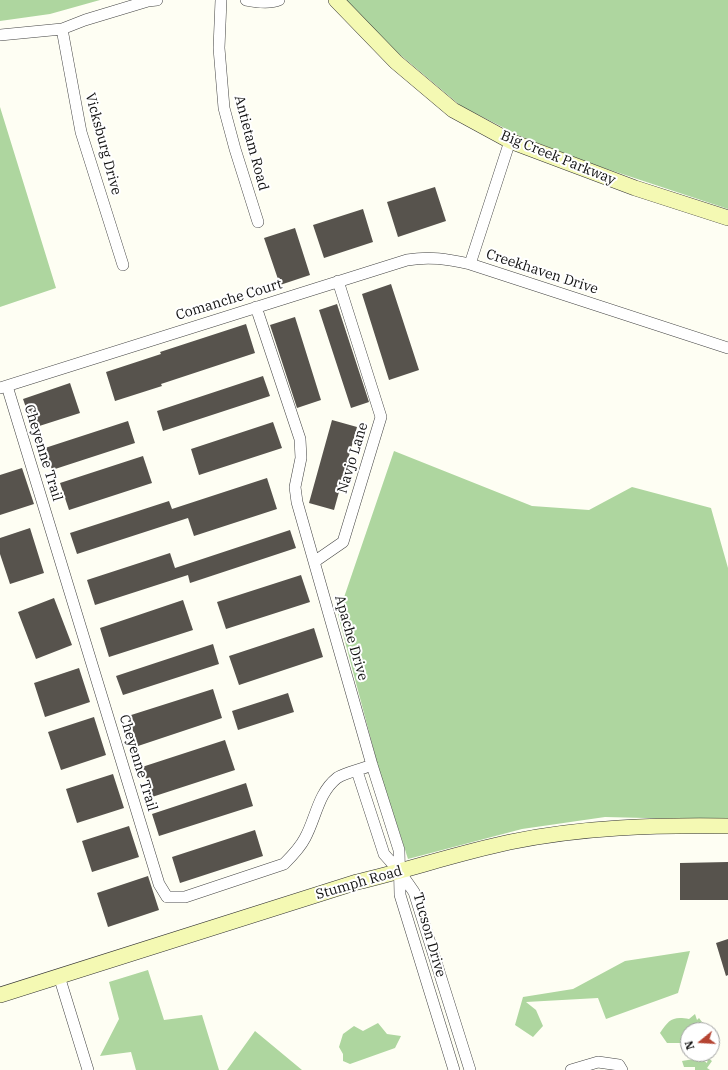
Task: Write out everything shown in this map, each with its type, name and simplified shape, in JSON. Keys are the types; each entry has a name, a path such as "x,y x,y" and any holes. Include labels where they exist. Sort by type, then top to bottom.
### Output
{"main road":[{"name":"Big Creek Parkway","path":"336,0 396,62 452,110 510,141 635,188 728,218"},
{"name":"Stumph Road","path":"0,995 357,882 400,872 496,845 548,835 627,827 667,825 728,826"}],"street":[{"path":"0,35 62,29 85,20 148,1 157,0"},
{"name":"Antietam Road","path":"221,0 219,48 224,108 258,222"},
{"path":"246,0 259,2 275,2 279,0"},
{"name":"Vicksburg Drive","path":"62,29 81,132 123,264"},
{"name":"Creekhaven Drive","path":"510,141 470,264 728,348"},
{"name":"Comanche Court","path":"4,387 407,260 423,257 442,258 470,264"},
{"name":"Navjo Lane","path":"314,562 343,542 381,417 338,281"},
{"name":"Apache Drive","path":"256,307 300,439 301,458 295,487 297,502 372,765 399,850 400,872"},
{"name":"Cheyenne Trail","path":"4,387 159,884 167,897 185,897 284,864 306,838 319,803 327,790 338,778 372,765"},
{"path":"356,771 384,854 400,872"},
{"name":"Tucson Drive","path":"400,872 400,894 454,1070"},
{"name":"Tucson Drive","path":"400,872 414,892 470,1070"},
{"path":"59,976 88,1070"},
{"path":"571,1070 598,1062 621,1067"}],"green space":[{"path":"0,0 100,0 50,14 0,21"},
{"path":"345,0 728,0 728,209 595,165 520,136 461,106 385,42"},
{"path":"0,107 56,288 0,307"},
{"path":"394,451 532,506 589,510 632,487 711,508 728,568 728,820 605,817 522,829 408,859 378,766 338,615"},
{"path":"690,951 678,993 606,1019 598,998 526,1002 536,1010 543,1026 533,1037 515,1025 523,997 573,989 625,961"},
{"path":"148,970 164,1020 202,1015 219,1070 136,1070 131,1052 100,1056 119,1019 109,982"},
{"path":"695,1014 697,1020 699,1018 702,1022 680,1022 680,1043 667,1043 660,1033 666,1025 675,1019 689,1019"},
{"path":"378,1023 387,1034 401,1036 395,1048 350,1064 343,1061 343,1054 339,1047 343,1034 354,1026 363,1031"},
{"path":"255,1031 302,1070 227,1070"},
{"path":"682,1062 711,1062 707,1068 710,1070 695,1070 695,1067 684,1067"}],"building":[{"path":"435,187 446,221 398,237 387,202"},
{"path":"363,209 373,242 324,258 313,225"},
{"path":"295,228 310,275 280,285 264,238"},
{"path":"391,284 419,370 389,380 362,294"},
{"path":"337,304 369,402 351,408 319,310"},
{"path":"295,317 321,400 297,408 270,325"},
{"path":"246,324 255,353 115,401 106,372 161,354 160,352"},
{"path":"263,376 270,396 163,431 157,411"},
{"path":"70,383 80,413 33,428 23,399"},
{"path":"332,420 357,427 334,510 309,503"},
{"path":"128,421 135,443 52,470 45,448"},
{"path":"273,422 282,448 199,475 191,449"},
{"path":"143,456 152,483 69,510 60,483"},
{"path":"22,468 34,504 0,515 0,475"},
{"path":"267,478 277,509 194,536 188,518 77,554 70,533 169,501 172,509"},
{"path":"30,528 44,573 10,584 0,554 0,538"},
{"path":"290,530 296,548 190,583 188,575 95,605 87,580 170,553 175,568"},
{"path":"301,575 310,602 226,629 217,602"},
{"path":"54,598 72,645 36,659 18,612"},
{"path":"183,600 193,630 109,657 100,628"},
{"path":"314,628 323,657 239,685 229,656"},
{"path":"213,644 219,664 123,695 116,676"},
{"path":"79,668 90,702 45,717 34,683"},
{"path":"213,689 222,718 138,746 128,716"},
{"path":"288,693 294,712 238,730 232,711"},
{"path":"94,717 106,755 61,770 48,732"},
{"path":"225,740 235,770 152,797 142,767"},
{"path":"113,774 124,808 77,823 66,789"},
{"path":"246,783 253,806 159,836 152,814"},
{"path":"129,826 139,857 92,872 82,841"},
{"path":"255,830 263,856 180,883 172,857"},
{"path":"728,862 728,900 680,900 680,863"},
{"path":"148,876 159,910 108,927 97,893"},
{"path":"728,939 728,975 726,976 716,943"}]}
